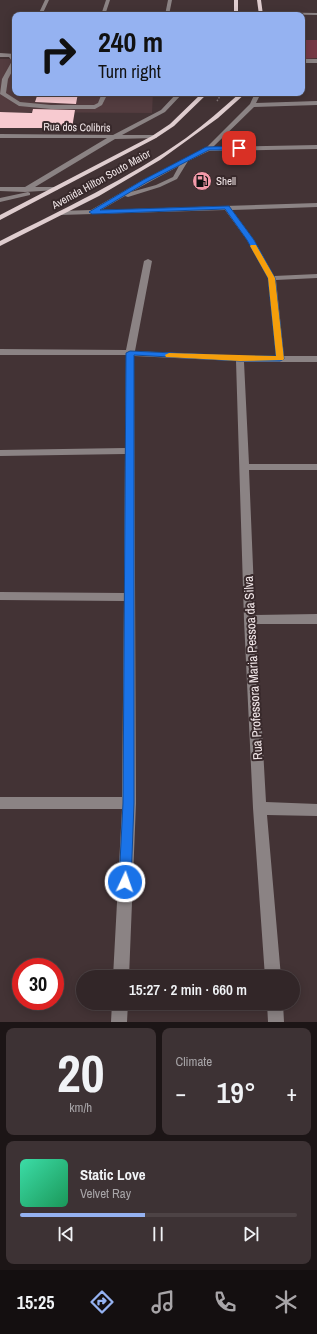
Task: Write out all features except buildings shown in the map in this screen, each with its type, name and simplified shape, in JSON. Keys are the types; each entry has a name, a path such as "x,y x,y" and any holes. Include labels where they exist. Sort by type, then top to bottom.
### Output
{"main road":[{"path":"236,0 236,12"},
{"path":"259,0 261,12"},
{"name":"Avenida Hilton Souto Maior","path":"0,218 154,137 172,125 202,96"},
{"name":"Avenida Hilton Souto Maior","path":"0,244 140,172 220,116 240,96"}],"street":[{"path":"41,12 47,0"},
{"path":"104,12 108,0"},
{"path":"168,12 170,0"},
{"path":"305,14 317,14"},
{"path":"0,55 12,58"},
{"path":"305,61 317,61"},
{"path":"12,63 5,80 3,94 19,104 50,107 95,106 100,104 104,96"},
{"path":"25,190 112,138 163,111 177,96"},
{"name":"Avenida Hilton Souto Maior","path":"92,212 208,148 252,105 256,96"},
{"path":"252,105 317,103"},
{"name":"Rua dos Colibris","path":"0,136 112,138 154,137"},
{"path":"208,148 317,147"},
{"path":"112,200 158,186 175,178 186,160"},
{"path":"0,190 55,189"},
{"path":"0,200 45,190"},
{"path":"60,214 317,205"},
{"path":"227,208 250,240 272,278 280,359"},
{"path":"121,970 128,803 130,353 148,261"},
{"path":"272,278 317,276"},
{"path":"0,352 130,353 240,359 317,359"},
{"name":"Rua Professora Maria Pessoa da Silva","path":"240,359 250,620 260,808 272,970"},
{"path":"0,453 130,451"},
{"path":"244,468 317,467"},
{"path":"0,596 128,597"},
{"path":"250,620 317,619"},
{"path":"0,802 128,803"},
{"path":"260,808 317,810"},
{"path":"119,1022 120,1010"},
{"path":"275,1010 276,1022"}],"shaded area":[{"path":"305,40 317,40 317,58 305,59"},
{"path":"0,59 12,59 12,96 153,96 152,113 0,112"}],"slow traffic":[{"path":"169,355 240,359 280,359 272,278 254,246"}],"place":[{"name":"Shell","path":"202,181"}],"route":[{"path":"125,882 128,803 130,353 240,359 280,359 272,278 250,240 227,208 92,212 145,181 208,148 239,148"}]}
